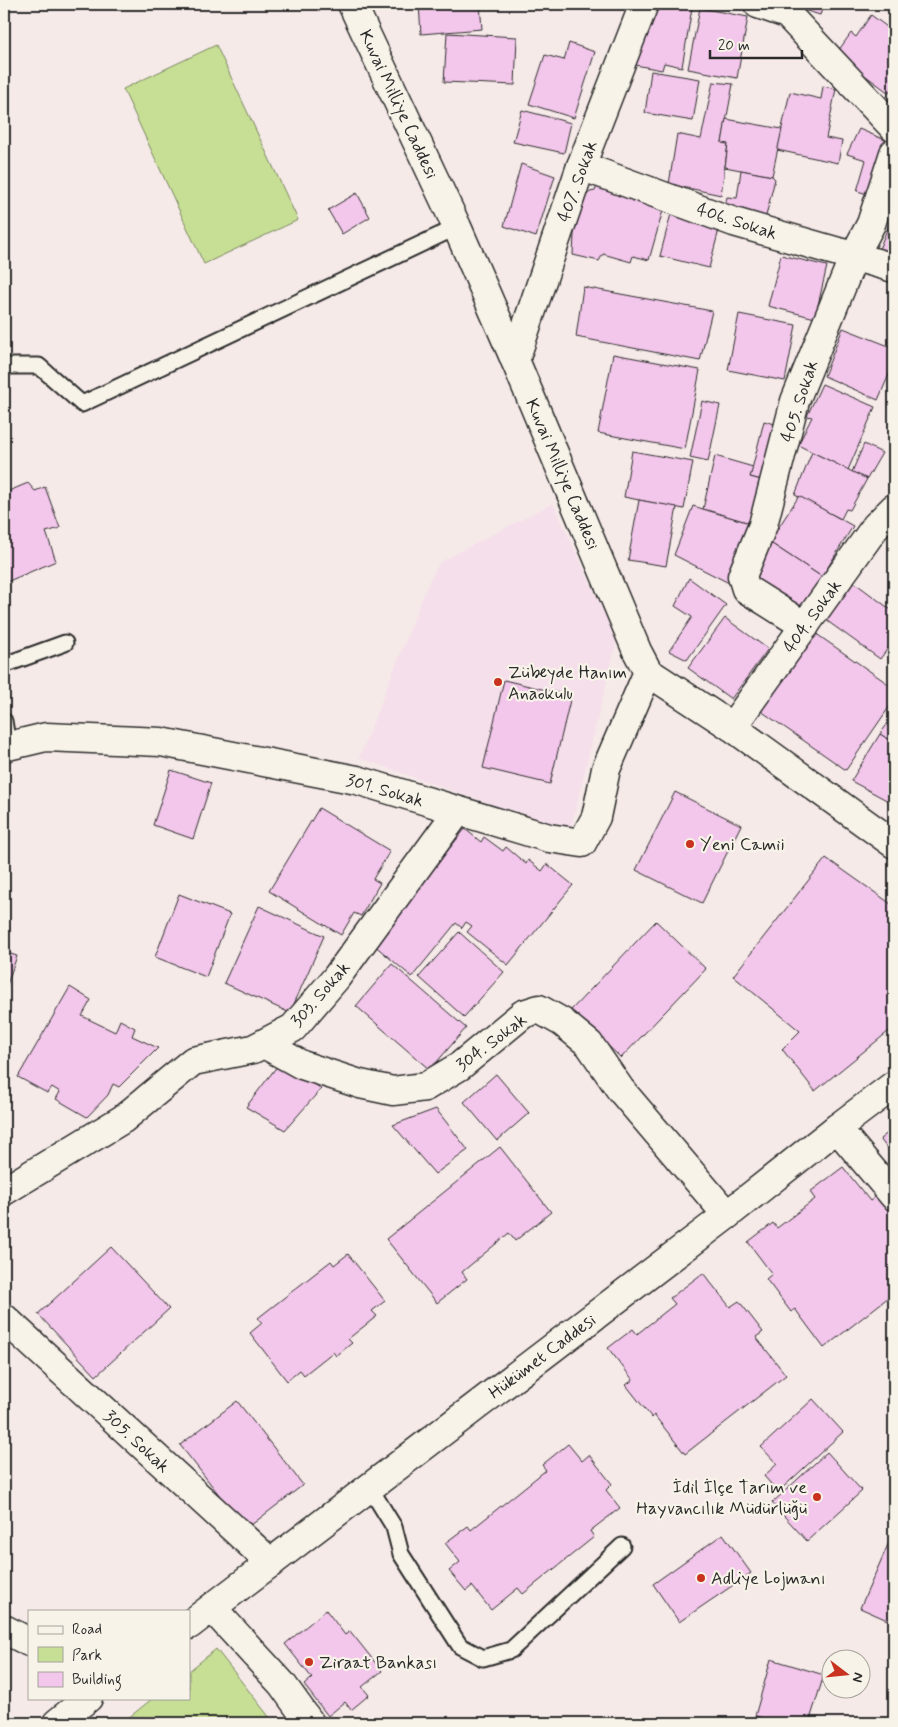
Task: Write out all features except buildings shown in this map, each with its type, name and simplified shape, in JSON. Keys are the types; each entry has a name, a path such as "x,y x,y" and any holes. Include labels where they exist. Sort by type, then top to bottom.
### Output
{"street":[{"name":"Kuvai Milliye Caddesi","path":"352,4 457,226 633,642 648,672"},
{"name":"407. Sokak","path":"515,360 581,166 644,4"},
{"path":"758,4 786,14 894,128"},
{"name":"405. Sokak","path":"805,626 746,589 742,576 763,525 795,401 854,256 871,224 894,153"},
{"name":"406. Sokak","path":"581,166 734,222 894,268"},
{"name":"404. Sokak","path":"732,727 876,526 894,508"},
{"path":"648,672 892,836"},
{"name":"301. Sokak","path":"5,744 46,737 161,742 357,780 549,838 582,843 596,817 606,770 648,672"},
{"name":"303. Sokak","path":"4,1191 123,1119 193,1062 254,1049 293,1028 336,978 458,811"},
{"name":"304. Sokak","path":"264,1044 302,1065 360,1084 393,1091 425,1087 460,1066 523,1014 540,1009 562,1022 589,1044 620,1089 727,1215"},
{"name":"Hükümet Caddesi","path":"190,1624 727,1215 836,1128 894,1085"},
{"path":"836,1128 894,1196"},
{"name":"305. Sokak","path":"4,1318 271,1563"},
{"path":"212,1608 282,1684 310,1723"},
{"path":"4,1629 28,1641"},
{"path":"58,1723 86,1700"}],"lane":[{"path":"4,366 39,366 82,404 457,226"},
{"path":"4,665 65,644"},
{"path":"370,1488 394,1527 401,1554 460,1646 483,1658 511,1650 622,1546"}],"shaded area":[{"name":"Zübeyde Hanım Anaokulu","path":"553,503 617,640 570,832 359,758 429,581 440,562"}],"green space":[{"path":"216,45 298,220 204,264 123,89"},
{"path":"216,1649 274,1723 130,1723 127,1719 151,1700 190,1700 190,1670"}],"place":[{"name":"Zübeyde Hanım Anaokulu","path":"498,682"},
{"name":"Yeni Camii","path":"690,844"},
{"name":"İdil İlçe Tarım ve Hayvancılık Müdürlüğü","path":"817,1497"},
{"name":"Adliye Lojmanı","path":"701,1578"},
{"name":"Ziraat Bankası","path":"309,1662"}]}
